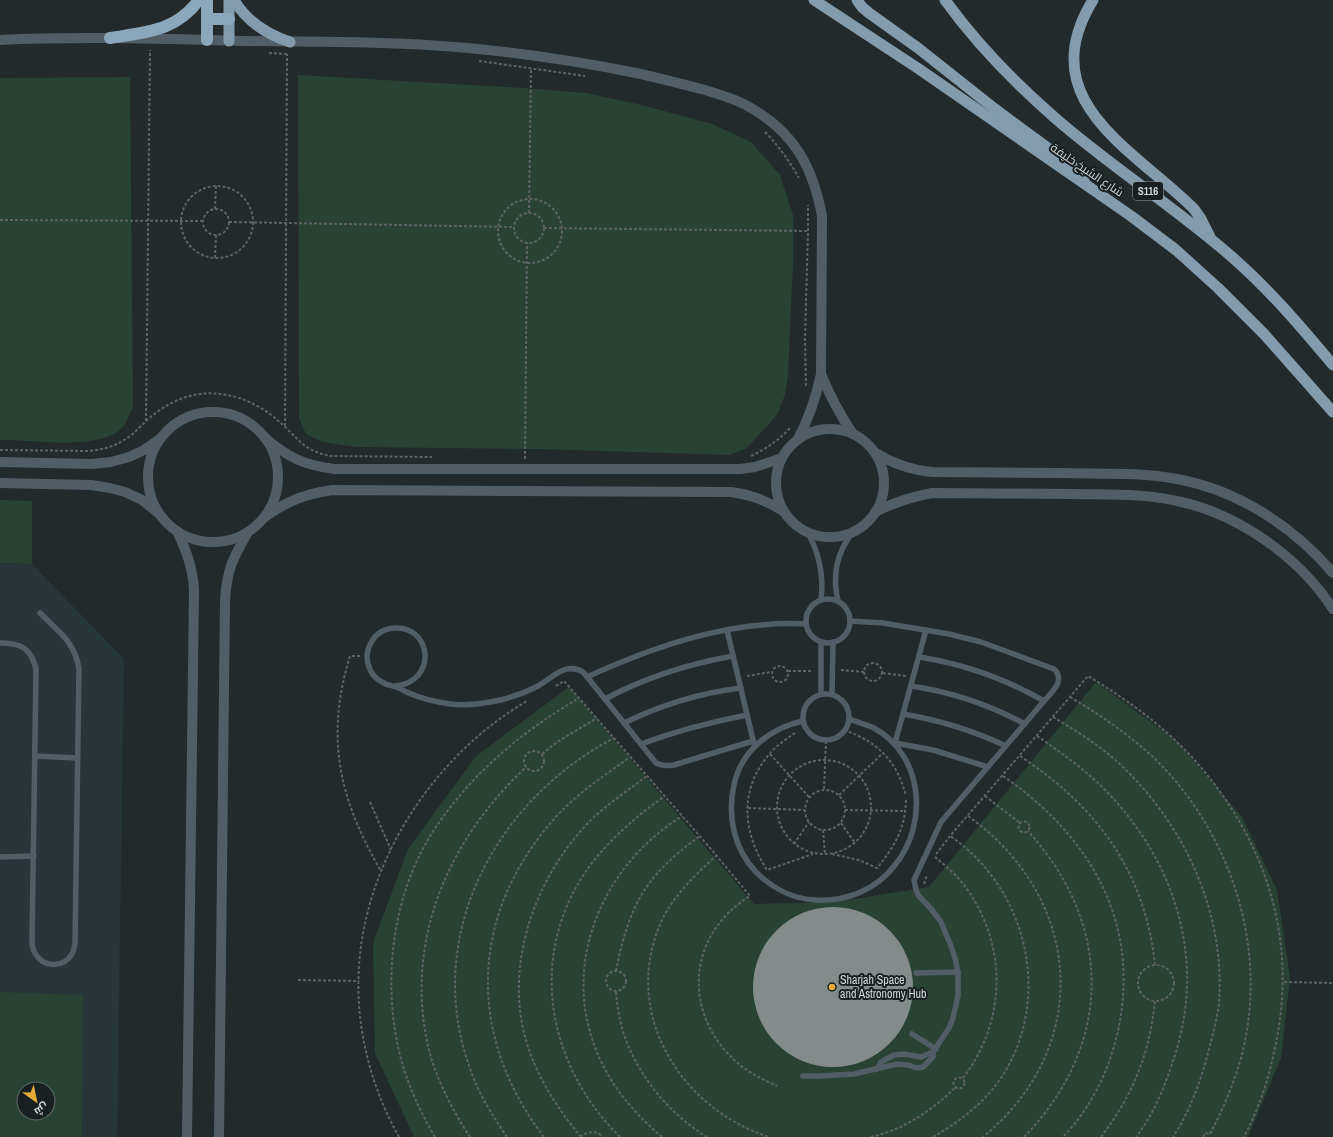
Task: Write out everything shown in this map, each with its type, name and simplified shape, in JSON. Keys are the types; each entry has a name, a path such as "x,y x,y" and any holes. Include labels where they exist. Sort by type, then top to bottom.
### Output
{"highway":[{"path":"110,38 155,30 168,26 181,19 199,0"},
{"path":"207,0 207,40"},
{"path":"229,0 229,40"},
{"path":"234,0 248,18 260,29 275,37 290,42"},
{"name":"شارع الشيخ خليفة","path":"814,0 932,78 1142,224 1198,268 1264,334 1333,412"},
{"path":"857,0 869,13 918,48 995,109 1075,168 1088,187"},
{"path":"936,0 946,10 960,20"},
{"name":"شارع الشيخ خليفة","path":"945,0 960,20 1005,71 1054,118 1211,240 1252,275 1272,294 1333,365"},
{"path":"1093,0 1084,15 1074,49 1074,67 1084,102 1094,117 1108,132 1194,209 1201,219 1211,240"},
{"path":"207,20 229,19"}],"street":[{"path":"0,40 110,38 426,45 522,54 651,76 730,98 750,107 769,119 785,134 799,152 810,172 818,194 822,216 821,374 811,412 798,439 782,458 777,471 776,484 778,498 783,511"},
{"path":"821,374 841,415 853,434"},
{"path":"0,462 92,464 110,462 129,457 144,450 174,426 189,417 206,413 223,413 239,418 254,426 280,450 297,460 315,466 334,469 740,469 755,467 782,458"},
{"path":"0,483 91,485 125,492 142,500 159,513 167,523 177,531 194,539 212,542 231,540 248,532 280,506 296,498 332,490 731,492 748,494 766,500 783,511 793,523 808,533 821,536 836,536 852,532 865,524 875,512 882,498 884,482 881,466 874,452 865,442 853,434 835,429 815,431 798,439"},
{"path":"159,513 151,494 148,474 152,455 162,437"},
{"path":"265,517 273,502 278,486 278,469 274,453 266,438"},
{"path":"874,452 901,467 924,471 1112,474 1178,479 1209,488 1239,500 1268,516 1295,535 1319,557 1333,573"},
{"path":"875,512 894,502 932,493 1142,496 1177,501 1204,508 1258,535 1304,572 1325,596 1333,609"},
{"path":"177,531 186,551 194,590 187,1137"},
{"path":"219,1137 225,600 229,569 234,556 248,532"}],"lane":[{"path":"838,601 826,599 821,600 811,607 806,618 806,624 810,633 813,637 822,642 833,642 838,640 846,632 850,621 847,610 838,601 835,583 837,561 845,541 852,532"},
{"path":"808,533 820,562 822,583 821,600"},
{"path":"0,643 11,643 22,646 33,658 36,669 32,944 34,953 40,960 49,964 58,964 67,960 73,953 75,944 79,669 73,648 40,612"},
{"path":"850,621 883,623 926,630 981,642 1054,669 1058,676 1058,684 937,828 914,880 916,890 941,922 951,946 958,972 958,996 954,1018 944,1038 934,1050 920,1057 904,1054 894,1055 881,1062 876,1069"},
{"path":"586,677 614,664 670,644 727,630 767,624 806,624"},
{"path":"395,686 402,685 416,678 424,665 425,658 425,650 418,637 405,629 397,627 390,628 376,635 368,648 367,656 370,670 380,682 438,702 468,704 491,702 518,695 533,689 569,668 579,670 605,699 656,763 666,766 754,744 785,726 804,724"},
{"path":"727,630 754,744 742,763 734,782 732,792 732,825 740,848 752,867 769,883 795,896 812,900 824,900 847,897 869,888 879,882 892,870 908,845 917,811 917,799 911,770 907,760 895,743 874,728 849,719"},
{"path":"895,743 926,630"},
{"path":"821,694 822,642"},
{"path":"832,694 833,642"},
{"path":"605,699 646,679 689,665 733,656"},
{"path":"918,657 956,664 987,673 1044,701"},
{"path":"910,686 931,689 970,699 989,706 1025,724"},
{"path":"624,723 642,714 681,700 720,690 741,688"},
{"path":"821,694 832,694 842,700 845,704 849,714 849,719 844,730 835,738 826,740 817,738 812,735 804,724 804,709 806,704 815,696 821,694"},
{"path":"902,714 956,726 1006,746"},
{"path":"641,744 697,726 747,715"},
{"path":"895,743 939,752 988,767"},
{"path":"35,756 77,758"},
{"path":"0,857 34,856"},
{"path":"916,973 958,972"},
{"path":"912,1034 934,1050"},
{"path":"803,1076 837,1076 897,1064 920,1068 933,1057 934,1050"}],"path":[{"path":"146,422 150,50"},
{"path":"285,426 287,54 293,54"},
{"path":"478,61 592,77"},
{"path":"529,213 531,68"},
{"path":"762,130 774,141 789,161 802,184"},
{"path":"215,209 216,185"},
{"path":"216,185 231,188 243,196 251,208 253,223 249,238 241,248 231,255 215,258 200,254 188,244 181,230 180,222 184,206 191,196 201,189 216,185"},
{"path":"529,199 537,200 550,205 558,216 562,228 562,237 555,251 543,260 527,263 507,254 500,241 498,227 503,214 512,205 529,199"},
{"path":"806,388 805,338 808,200"},
{"path":"215,209 221,210 226,214 229,222 228,228 224,233 216,235 206,232 202,221 208,212 215,209"},
{"path":"523,213 529,213 538,216 544,228 540,238 534,242 527,243 518,239 514,227 518,216 523,213"},
{"path":"0,220 148,222 202,221"},
{"path":"229,222 514,227"},
{"path":"544,228 808,231"},
{"path":"215,258 216,235"},
{"path":"525,459 527,243"},
{"path":"0,450 102,450 124,440 166,405 193,394 208,393 238,398 252,403 285,426 308,448 330,456 439,457"},
{"path":"747,458 778,440 793,426"},
{"path":"367,656 350,656 344,676 339,703 338,751 343,784 352,811 362,835 381,871"},
{"path":"874,663 880,666 883,673 879,680 872,682 866,679 864,672 867,665 874,663"},
{"path":"778,666 784,666 788,671 787,677 782,682 776,681 772,676 772,672 775,667 778,666"},
{"path":"832,670 864,672"},
{"path":"788,671 821,671"},
{"path":"738,677 772,672"},
{"path":"883,673 913,677"},
{"path":"932,863 950,836 1088,676 1138,709 1173,738 1216,786 1230,806 1248,838 1274,903 1282,945 1284,982 1280,1026 1271,1068 1257,1109 1244,1137"},
{"path":"553,687 564,681 717,855 750,896 732,908 709,938 699,970 698,990 704,1016 712,1033 730,1056 752,1073 777,1086"},
{"path":"1070,697 1100,715 1130,738 1152,757 1176,783 1212,835 1228,869 1238,897 1246,927 1251,965 1251,995 1248,1029 1240,1062 1231,1088 1210,1134 1205,1133 1203,1137"},
{"path":"435,1137 420,1110 405,1071 399,1052 394,1017 392,979 393,959 399,918 407,888 415,865 435,828 474,779 520,737 552,714 579,698"},
{"path":"399,1137 381,1102 369,1064 362,1029 359,966 368,910 381,871 390,850 412,812 427,790 449,764 481,734 500,719 530,700"},
{"path":"1053,717 1072,728 1100,748 1128,772 1142,787 1178,836 1200,879 1207,899 1216,939 1219,983 1218,1004 1211,1043 1197,1088 1187,1114 1173,1137"},
{"path":"542,754 557,742 597,718"},
{"path":"804,724 770,754 759,769 750,791 748,826 754,848 767,870 814,854 831,854 859,860 877,868 887,856 900,833 906,811 906,796 898,772 883,753 865,738 844,730"},
{"path":"1037,736 1092,777 1123,809 1142,836 1159,865 1169,887 1184,933 1187,966 1187,1002 1180,1042 1160,1098 1153,1112 1136,1137"},
{"path":"507,1137 476,1085 465,1056 458,1023 455,975 463,921 473,889 486,864 522,811 537,794 568,767 594,749 614,738"},
{"path":"824,789 826,740"},
{"path":"533,751 542,754 544,761 539,769 532,770 526,767 524,760 527,754 533,751"},
{"path":"839,795 883,753"},
{"path":"770,754 809,797"},
{"path":"1020,756 1039,769 1072,796 1097,823 1118,850 1134,881 1146,916 1154,951 1155,965"},
{"path":"544,1137 527,1113 510,1083 494,1037 489,1014 487,990 493,937 500,909 514,877 532,846 556,817 573,800 630,757"},
{"path":"814,854 794,844 785,834 780,826 776,809 777,800 779,791 789,775 803,764 812,761 825,760 839,762 847,766 859,776 866,785 869,793 871,810 866,828 855,843 844,850 831,854"},
{"path":"470,1137 445,1091 429,1051 423,1010 422,977 425,949 432,915 441,887 461,846 486,809 503,789 526,767"},
{"path":"603,1137 598,1133 591,1132 580,1137 545,1085 531,1056 522,1024 519,994 523,948 528,925 537,900 552,871 567,847 588,823 601,811 647,776"},
{"path":"1003,776 1018,786 1045,809 1069,834 1079,847 1097,876 1112,908 1122,949 1123,996 1114,1047 1107,1066 1089,1103 1063,1137"},
{"path":"824,789 839,795 845,804 845,814 840,822 833,828 823,830 813,826 809,822 804,810 809,797 813,793 824,789"},
{"path":"620,1137 578,1084 566,1058 558,1033 553,1003 551,982 552,955 563,917 587,870 623,830 665,796"},
{"path":"985,796 1020,823 1025,822 1029,824 1030,826 1028,832"},
{"path":"370,802 390,850"},
{"path":"748,808 804,810"},
{"path":"845,810 906,811"},
{"path":"662,1137 647,1124 625,1100 602,1065 592,1038 586,1011 584,972 590,935 609,891 626,867 646,844 682,816"},
{"path":"968,816 999,841 1021,866 1031,881 1052,927 1059,957 1060,975 1060,992 1055,1029 1043,1064 1016,1104 996,1126 983,1137"},
{"path":"794,844 809,822"},
{"path":"840,822 855,843"},
{"path":"1020,823 1019,830 1024,833 1028,832 1051,859 1077,907 1087,940 1092,986 1090,1014 1078,1057 1056,1098 1024,1137"},
{"path":"823,830 825,854"},
{"path":"616,971 626,927 642,893 663,866 700,836"},
{"path":"933,1137 946,1130 973,1109 985,1098 1004,1073 1021,1035 1025,1020 1029,990 1028,963 1024,943 1004,894 985,866 975,855 950,836"},
{"path":"717,855 688,883 672,903 663,919 653,947 650,962 648,988 651,1010 659,1037 665,1050 680,1075 691,1088 708,1104 731,1120 769,1137"},
{"path":"935,857 959,879 976,903 988,930 994,958 996,990 992,1022 974,1064 963,1078"},
{"path":"916,890 922,887 930,869"},
{"path":"1160,965 1172,974 1174,983 1168,996 1159,1000 1154,1000 1142,994 1139,988 1138,980 1143,971 1148,967 1160,965"},
{"path":"616,971 622,973 626,981 622,990 613,992 608,988 605,981 607,975 616,971"},
{"path":"298,980 359,982"},
{"path":"1284,982 1333,983"},
{"path":"616,992 622,1030 639,1067 669,1107 687,1123 707,1137"},
{"path":"1101,1137 1122,1108 1142,1065 1150,1035 1154,1000"},
{"path":"956,1087 954,1083 955,1079 959,1077 963,1078"},
{"path":"871,1137 890,1132 917,1119 941,1102 956,1087 960,1088 964,1086 965,1082 963,1078"}],"shaded area":[{"path":"0,563 32,564 124,659 117,1137 0,1137"}],"green space":[{"path":"298,75 586,93 642,105 712,124 751,142 780,175 793,215 793,263 788,375 785,395 777,415 747,448 729,455 541,449 357,447 323,442 306,434 299,418"},
{"path":"130,77 133,407 125,424 115,433 102,439 85,442 0,440 0,78"},
{"path":"0,500 32,501 32,564 0,563"},
{"path":"1096,682 1177,741 1242,817 1277,890 1290,977 1281,1058 1248,1137 414,1137 375,1053 373,943 408,849 476,756 569,687 754,904 835,902 929,887"},
{"path":"0,992 83,995 82,1137 0,1137"}],"building":[{"name":"Sharjah Space and Astronomy Hub","path":"825,907 841,907 856,910 871,916 890,930 904,949 907,956 913,979 913,995 907,1018 904,1025 890,1044 871,1058 856,1064 841,1067 825,1067 810,1064 795,1058 776,1044 771,1038 762,1025 756,1010 753,995 753,979 756,964 762,949 776,930 782,925 795,916 810,910"}],"place":[{"name":"Sharjah Space and Astronomy Hub","path":"832,987"}]}
